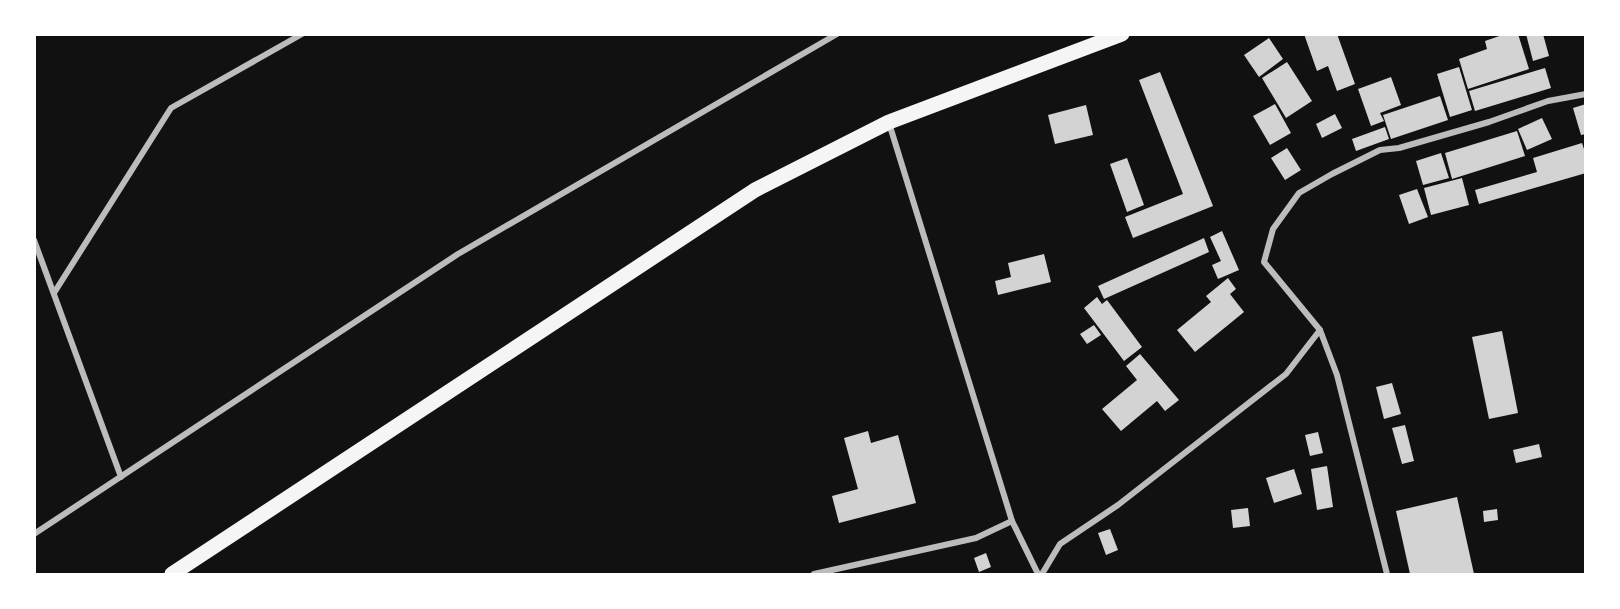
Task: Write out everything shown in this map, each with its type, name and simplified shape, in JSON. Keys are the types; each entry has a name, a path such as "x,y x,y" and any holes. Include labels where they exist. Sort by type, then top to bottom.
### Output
{"main road":[{"path":"172,574 755,190 889,122 1122,34"}],"street":[{"path":"54,293 171,108 302,34"},
{"path":"34,534 458,254 837,34"},
{"path":"1388,574 1337,375 1320,330 1264,262 1273,229 1299,193 1380,150 1410,145 1489,122 1548,100 1586,94"},
{"path":"889,122 1012,521 1040,574 1060,544 1118,505 1286,374 1320,330"},
{"path":"34,240 121,477"},
{"path":"814,574 976,538 1012,521"}],"building":[{"path":"1304,34 1337,34 1355,84 1337,91 1328,66 1317,71"},
{"path":"1505,34 1518,34 1529,69 1468,89 1459,59 1487,49 1485,41"},
{"path":"1526,34 1543,34 1549,56 1533,61"},
{"path":"1269,38 1283,59 1259,77 1244,55"},
{"path":"1287,62 1312,101 1286,118 1262,78"},
{"path":"1459,67 1472,110 1450,117 1437,74"},
{"path":"1545,68 1551,88 1475,111 1469,91"},
{"path":"1160,72 1213,206 1133,238 1125,217 1183,194 1139,80"},
{"path":"1391,77 1401,105 1380,113 1384,121 1371,126 1358,89"},
{"path":"1440,96 1448,120 1391,139 1383,115"},
{"path":"1275,104 1291,133 1270,145 1253,116"},
{"path":"1586,104 1586,134 1581,135 1573,108"},
{"path":"1086,105 1093,135 1055,144 1048,115"},
{"path":"1335,114 1342,128 1322,138 1316,124"},
{"path":"1542,118 1552,139 1527,150 1518,129"},
{"path":"1385,127 1389,139 1356,151 1352,139"},
{"path":"1517,131 1525,156 1452,179 1445,153"},
{"path":"1582,143 1586,155 1586,173 1479,204 1475,190 1537,172 1533,158"},
{"path":"1287,148 1301,170 1285,180 1271,158"},
{"path":"1441,153 1449,178 1423,185 1416,161"},
{"path":"1127,158 1144,205 1127,212 1110,164"},
{"path":"1462,178 1469,205 1431,215 1424,188"},
{"path":"1417,189 1428,217 1409,224 1399,195"},
{"path":"1222,231 1239,270 1218,279 1212,265 1221,261 1210,237"},
{"path":"1204,238 1209,252 1104,299 1098,286"},
{"path":"1044,254 1051,282 998,295 995,281 1011,277 1008,263"},
{"path":"1228,278 1236,289 1230,294 1244,312 1195,352 1177,330 1211,302 1206,296"},
{"path":"1097,297 1102,304 1107,300 1142,347 1124,361 1084,308"},
{"path":"1094,325 1101,335 1087,344 1080,334"},
{"path":"1502,331 1518,413 1489,419 1472,337"},
{"path":"1140,354 1179,400 1165,411 1157,401 1121,431 1102,409 1137,380 1126,366"},
{"path":"1392,383 1401,414 1384,419 1376,387"},
{"path":"1405,425 1414,461 1402,464 1392,428"},
{"path":"868,431 871,443 898,435 916,503 839,523 832,496 858,489 844,438"},
{"path":"1318,432 1323,453 1310,456 1305,435"},
{"path":"1539,444 1542,457 1516,463 1513,450"},
{"path":"1327,466 1333,507 1317,510 1311,469"},
{"path":"1294,469 1302,494 1274,503 1266,478"},
{"path":"1457,497 1474,574 1410,574 1396,511"},
{"path":"1248,508 1250,526 1233,528 1231,510"},
{"path":"1497,509 1498,520 1484,522 1483,511"},
{"path":"1110,529 1118,550 1106,555 1098,533"},
{"path":"986,553 991,567 979,572 974,558"}]}
